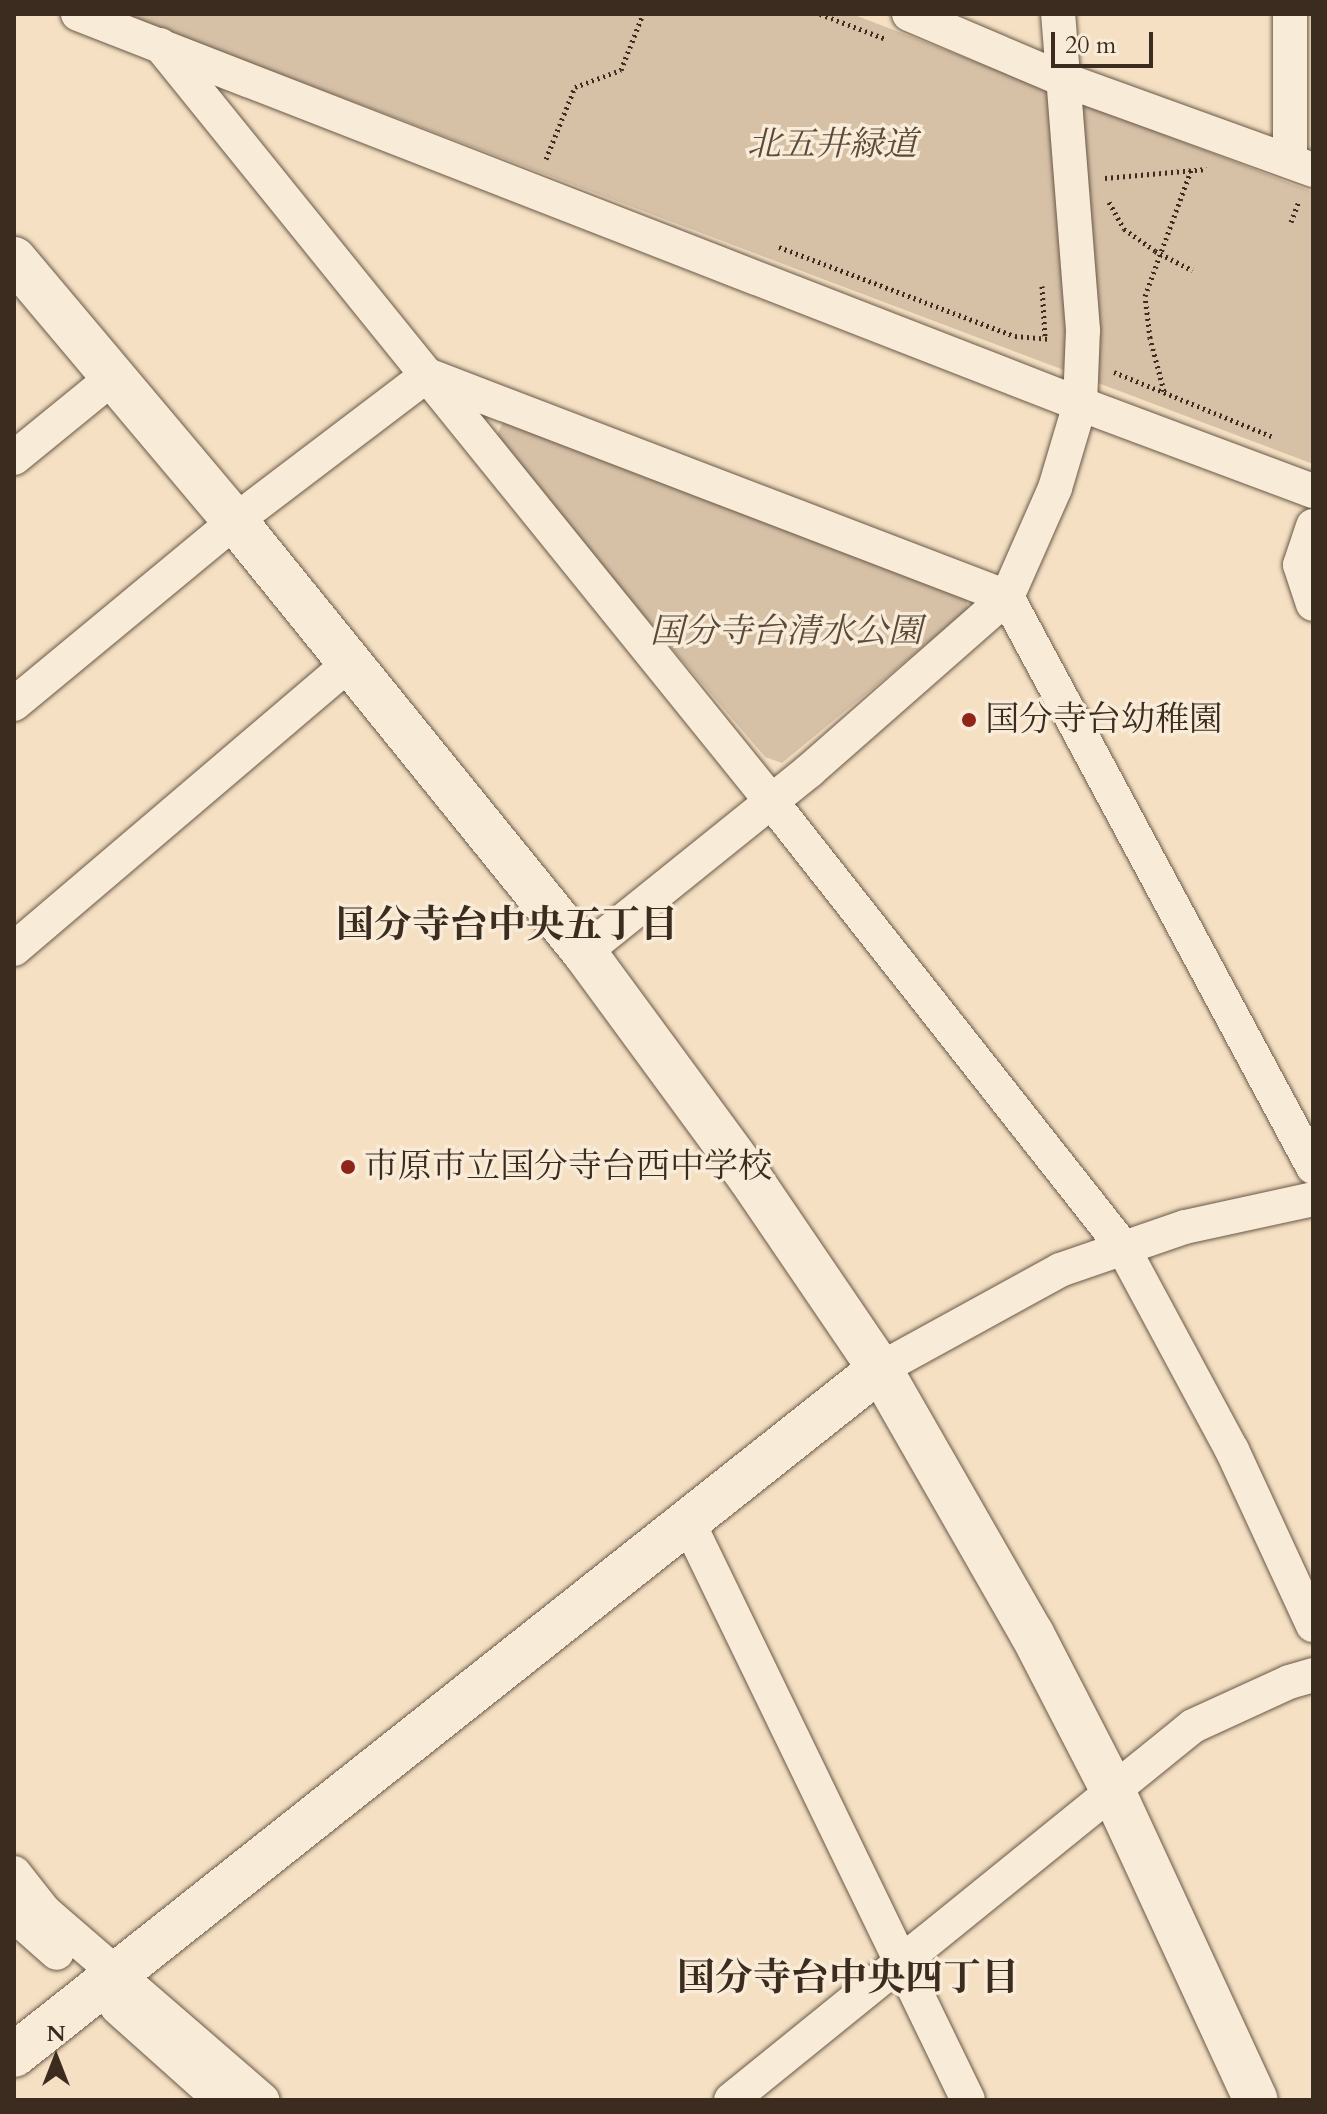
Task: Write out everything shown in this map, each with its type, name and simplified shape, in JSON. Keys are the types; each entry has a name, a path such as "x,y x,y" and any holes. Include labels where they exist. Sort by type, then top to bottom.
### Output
{"street":[{"path":"78,14 1080,404 1313,491"},
{"path":"909,14 1301,175 1290,14"},
{"path":"584,952 771,801 948,652 1007,597 1055,488 1080,404 1086,178 1062,79 1058,14"},
{"path":"160,45 771,801 1122,1246 1232,1450 1313,1625"},
{"path":"14,259 235,521 584,952 750,1178 880,1369 1032,1634 1113,1791 1256,2100"},
{"path":"14,704 235,521 427,375"},
{"path":"427,375 1007,597 1313,1167"},
{"path":"14,458 112,378"},
{"path":"1313,526 1300,565 1313,604"},
{"path":"14,949 349,664"},
{"path":"14,2055 880,1369 1060,1270 1122,1246 1185,1227 1313,1199"},
{"path":"688,1522 968,2100"},
{"path":"731,2100 1193,1726 1289,1682 1313,1675"},
{"path":"14,1873 105,1981 221,2100"},
{"path":"14,1915 262,2100"}],"path":[{"path":"546,159 575,87 621,70 643,14"},
{"path":"1086,178 1219,168"},
{"path":"1164,391 1150,338 1145,296 1191,170"},
{"path":"1301,175 1313,201"},
{"path":"1086,178 1124,229 1192,270"},
{"path":"1082,360 1286,442"}],"green space":[{"name":"北五井緑道","path":"121,14 852,14 1313,192 1313,464"},
{"name":"国分寺台清水公園","path":"504,421 966,595 968,610 782,763 765,757 494,440"}],"place":[{"name":"国分寺台幼稚園","path":"969,720"},
{"name":"市原市立国分寺台西中学校","path":"348,1167"}],"district":[{"name":"国分寺台中央五丁目","path":"507,926"},
{"name":"国分寺台中央四丁目","path":"848,1979"}]}
